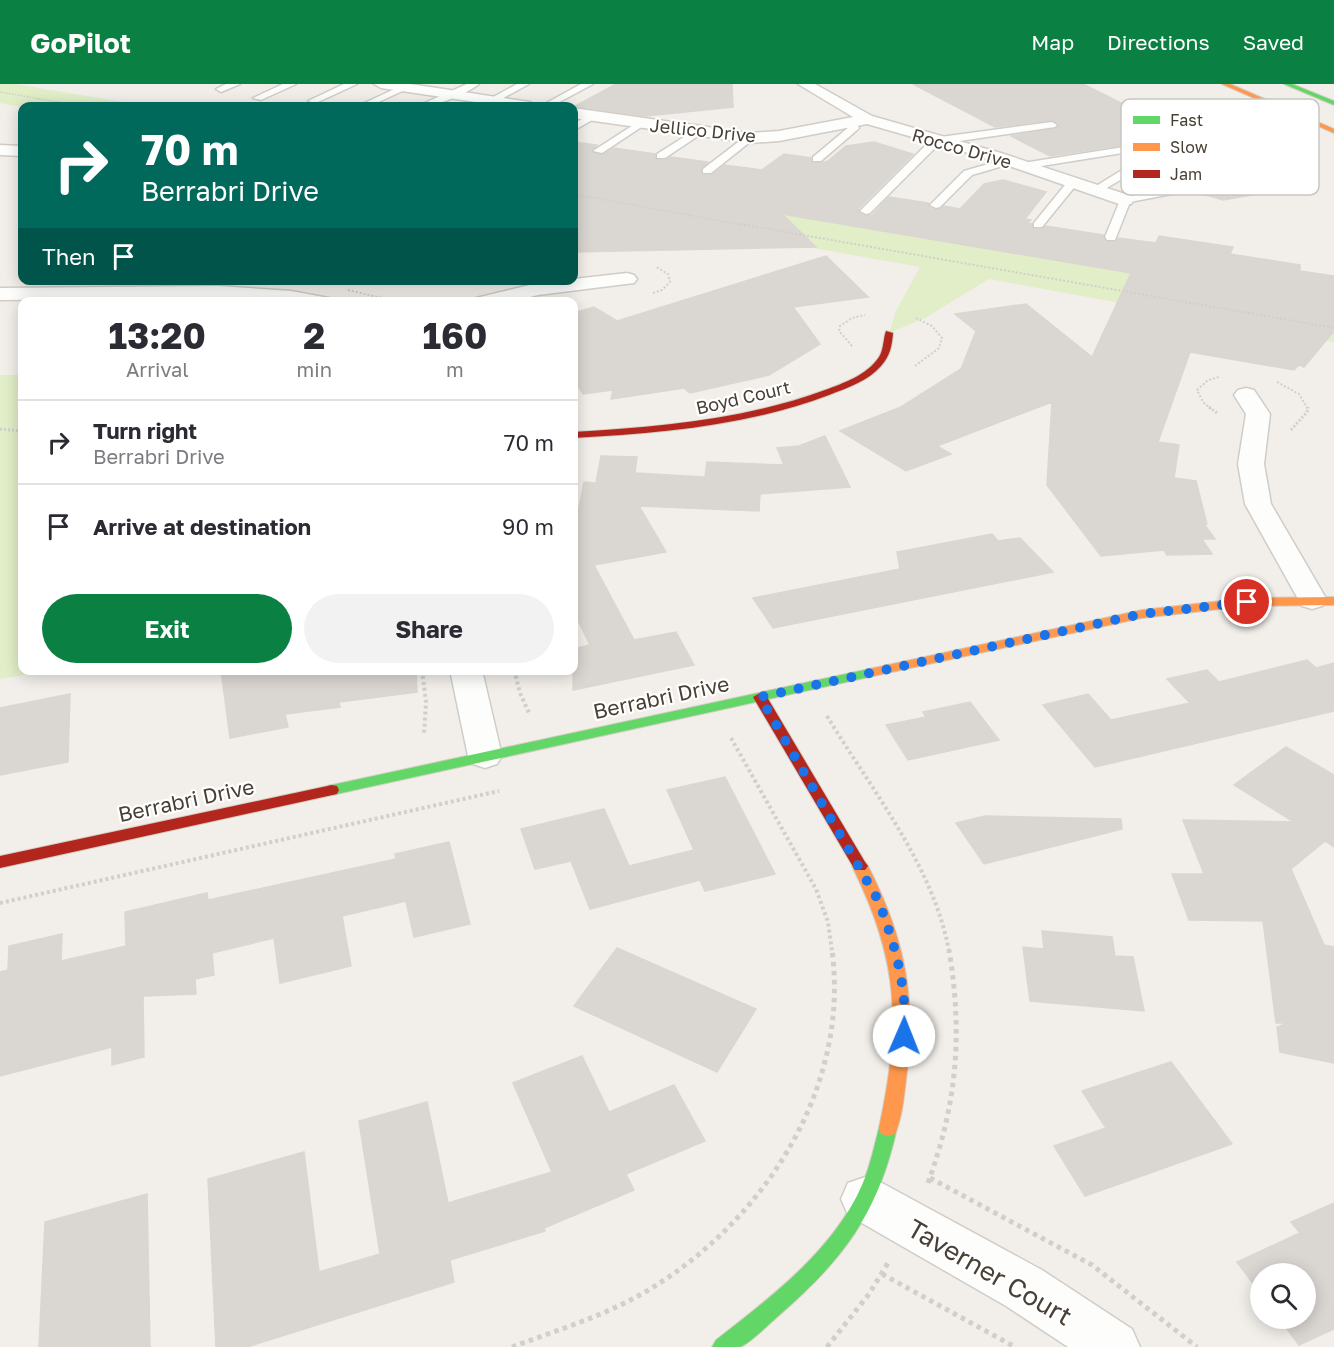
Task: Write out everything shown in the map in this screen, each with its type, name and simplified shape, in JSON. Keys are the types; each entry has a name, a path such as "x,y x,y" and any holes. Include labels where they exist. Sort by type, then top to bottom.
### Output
{"main road":[{"path":"1224,84 1259,99"},
{"path":"1287,84 1334,103"},
{"path":"1319,125 1334,131"},
{"name":"Boyd Court","path":"578,435 692,427 745,417 798,403 834,390 872,369 885,355 889,333"},
{"name":"Berrabri Drive","path":"0,862 1142,614 1212,605 1323,601"},
{"path":"723,1347 779,1302 807,1274 835,1242 865,1199 879,1165 901,1069 905,1020 903,988 897,955 888,925 868,879 760,697"}],"street":[{"path":"381,84 486,102"},
{"name":"Rocco Drive","path":"805,84 859,120 939,140 1016,163 1125,200"},
{"name":"Jellico Drive","path":"578,114 750,138 779,136 859,120"},
{"path":"0,150 18,151"},
{"path":"578,285 627,279"},
{"path":"501,297 523,291 575,285"},
{"path":"0,294 185,286 279,297"},
{"path":"1246,395 1258,414 1251,464 1258,504 1323,601"},
{"path":"467,675 485,756"},
{"name":"Taverner Court","path":"865,1199 1024,1288 1114,1347"}],"lane":[{"path":"221,90 235,84"},
{"path":"258,98 291,84"},
{"path":"313,101 352,84"},
{"path":"432,102 474,84"},
{"path":"493,102 524,84"},
{"path":"554,102 588,84"},
{"path":"372,102 404,88"},
{"path":"578,125 594,116"},
{"path":"817,159 854,128 859,120"},
{"path":"598,151 641,124"},
{"path":"866,211 939,140 1052,126"},
{"path":"661,156 699,132"},
{"path":"707,171 750,138"},
{"path":"936,205 968,173 1016,163 1121,149"},
{"path":"1096,190 1121,175"},
{"path":"1038,225 1073,182"},
{"path":"1112,237 1125,200 1152,195"}],"path":[{"path":"0,92 58,102"},
{"path":"578,195 964,265 1334,328"},
{"path":"0,429 18,431"},
{"path":"423,675 426,702 424,734"},
{"path":"515,675 529,713"},
{"path":"827,716 838,714"},
{"path":"720,740 742,735"},
{"path":"512,1347 592,1316 654,1287 703,1252 740,1216 783,1161 808,1113 830,1043 834,1000 834,960 828,922 810,876 731,738"},
{"path":"0,903 500,791"},
{"path":"930,1178 1092,1265 1197,1347"},
{"path":"827,1347 890,1260"},
{"path":"882,1274 1015,1347"}],"green space":[{"path":"0,84 15,84 123,102 18,102 18,106 0,103"},
{"path":"578,180 1334,308 1334,342 989,279 925,318 889,333 896,311 920,267 706,229"},
{"path":"0,375 18,375 18,675 24,675 0,679"}],"building":[{"path":"616,84 732,84 733,107 646,116 578,106"},
{"path":"913,84 1083,84 1121,103 1121,145 1050,156 1011,136 1055,129 1059,125 1053,120 995,127"},
{"path":"874,142 913,154 858,209 859,213 865,216 872,215 889,197 928,203 929,207 935,210 944,206 960,209 984,184 1003,180 1046,192 1025,219 1031,220 1028,223 1032,224 1034,229 1042,229 1046,226 1103,235 1107,242 1116,242 1118,238 1156,243 1159,236 1233,247 1230,254 1300,265 1300,271 1334,276 1334,331 1304,367 1299,365 1294,370 1190,352 1158,442 1179,445 1174,478 1196,481 1207,524 1204,524 1215,539 1202,539 1212,554 1167,555 1164,550 1101,556 1047,485 1052,402 937,446 951,454 906,471 840,431 901,407 961,369 976,331 955,314 1026,304 1092,357 1131,273 782,214 816,247 578,252 578,143 597,145 591,152 602,155 614,148 655,154 657,160 671,157 708,162 701,169 703,175 712,175 725,165 762,170 784,154 811,158 811,163 821,163 828,161 846,146"},
{"path":"1206,195 1252,195 1223,200"},
{"path":"826,256 868,297 793,307 820,344 769,375 690,393 684,388 611,399 613,390 583,394 578,386 578,312 594,307 617,321"},
{"path":"825,436 850,487 760,494 759,511 639,506 666,552 594,565 634,640 676,632 694,665 573,690 573,675 578,675 578,648 590,645 578,620 578,513 584,482 596,483 601,456 637,457 635,473 705,477 707,462 784,465 777,448 799,446"},
{"path":"992,534 998,541 1020,538 1053,572 773,628 753,598 900,569 897,552"},
{"path":"1307,660 1316,668 1334,663 1334,711 1095,767 1043,705 1088,694 1111,720 1190,703 1167,679 1207,670 1219,682"},
{"path":"222,675 416,675 417,692 339,702 340,707 285,714 288,727 230,738"},
{"path":"70,694 68,762 0,775 0,708"},
{"path":"970,702 999,740 908,760 886,725 926,717 923,712"},
{"path":"1286,747 1334,775 1334,847 1325,841 1291,869 1324,945 1334,947 1334,1063 1280,1052 1277,1027 1288,1023 1276,1023 1263,921 1189,920 1172,874 1204,874 1183,820 1294,822 1234,785"},
{"path":"725,777 775,874 705,891 700,880 590,909 571,861 535,869 521,829 604,809 629,866 694,850 667,790"},
{"path":"985,816 1121,819 1122,829 984,864 956,823"},
{"path":"449,842 470,924 414,937 406,901 342,916 351,966 280,983 274,938 212,953 214,975 195,979 196,994 143,996 144,1057 112,1065 112,1047 0,1076 0,972 8,970 9,946 62,934 61,961 126,946 125,912 207,893 208,900 396,859 395,854"},
{"path":"1042,931 1112,937 1115,956 1133,957 1144,1011 1030,1001 1023,947 1044,949"},
{"path":"617,948 756,1009 717,1072 574,1006"},
{"path":"582,1056 609,1112 674,1085 705,1141 626,1174 634,1190 544,1228 545,1231 450,1260 454,1282 247,1347 216,1347 208,1179 304,1152 319,1272 380,1254 359,1121 427,1102 448,1203 552,1172 513,1083"},
{"path":"1171,1062 1232,1144 1085,1196 1054,1146 1106,1128 1082,1091"},
{"path":"147,1194 150,1347 39,1347 45,1222"},
{"path":"1334,1203 1334,1329 1299,1345 1287,1329 1316,1329 1316,1263 1250,1263 1250,1280 1237,1262 1300,1233 1291,1222"}],"traffic: fast":[{"path":"1287,84 1334,103"},
{"path":"332,790 869,673"},
{"path":"723,1347 785,1297 823,1259 840,1238 872,1186 888,1128"}],"traffic: slow":[{"path":"1225,84 1260,99"},
{"path":"1319,125 1334,131"},
{"path":"869,673 1142,614 1247,602 1334,601"},
{"path":"860,866 876,898 888,930 901,994 900,1059 888,1128"}],"traffic: jam":[{"path":"578,435 705,424 802,402 860,378 872,370 884,356 889,333"},
{"path":"760,697 860,866"},
{"path":"0,862 332,790"}],"route":[{"path":"904,1036 903,988 897,955 878,900 868,879 760,697 1142,614 1247,602"}]}
